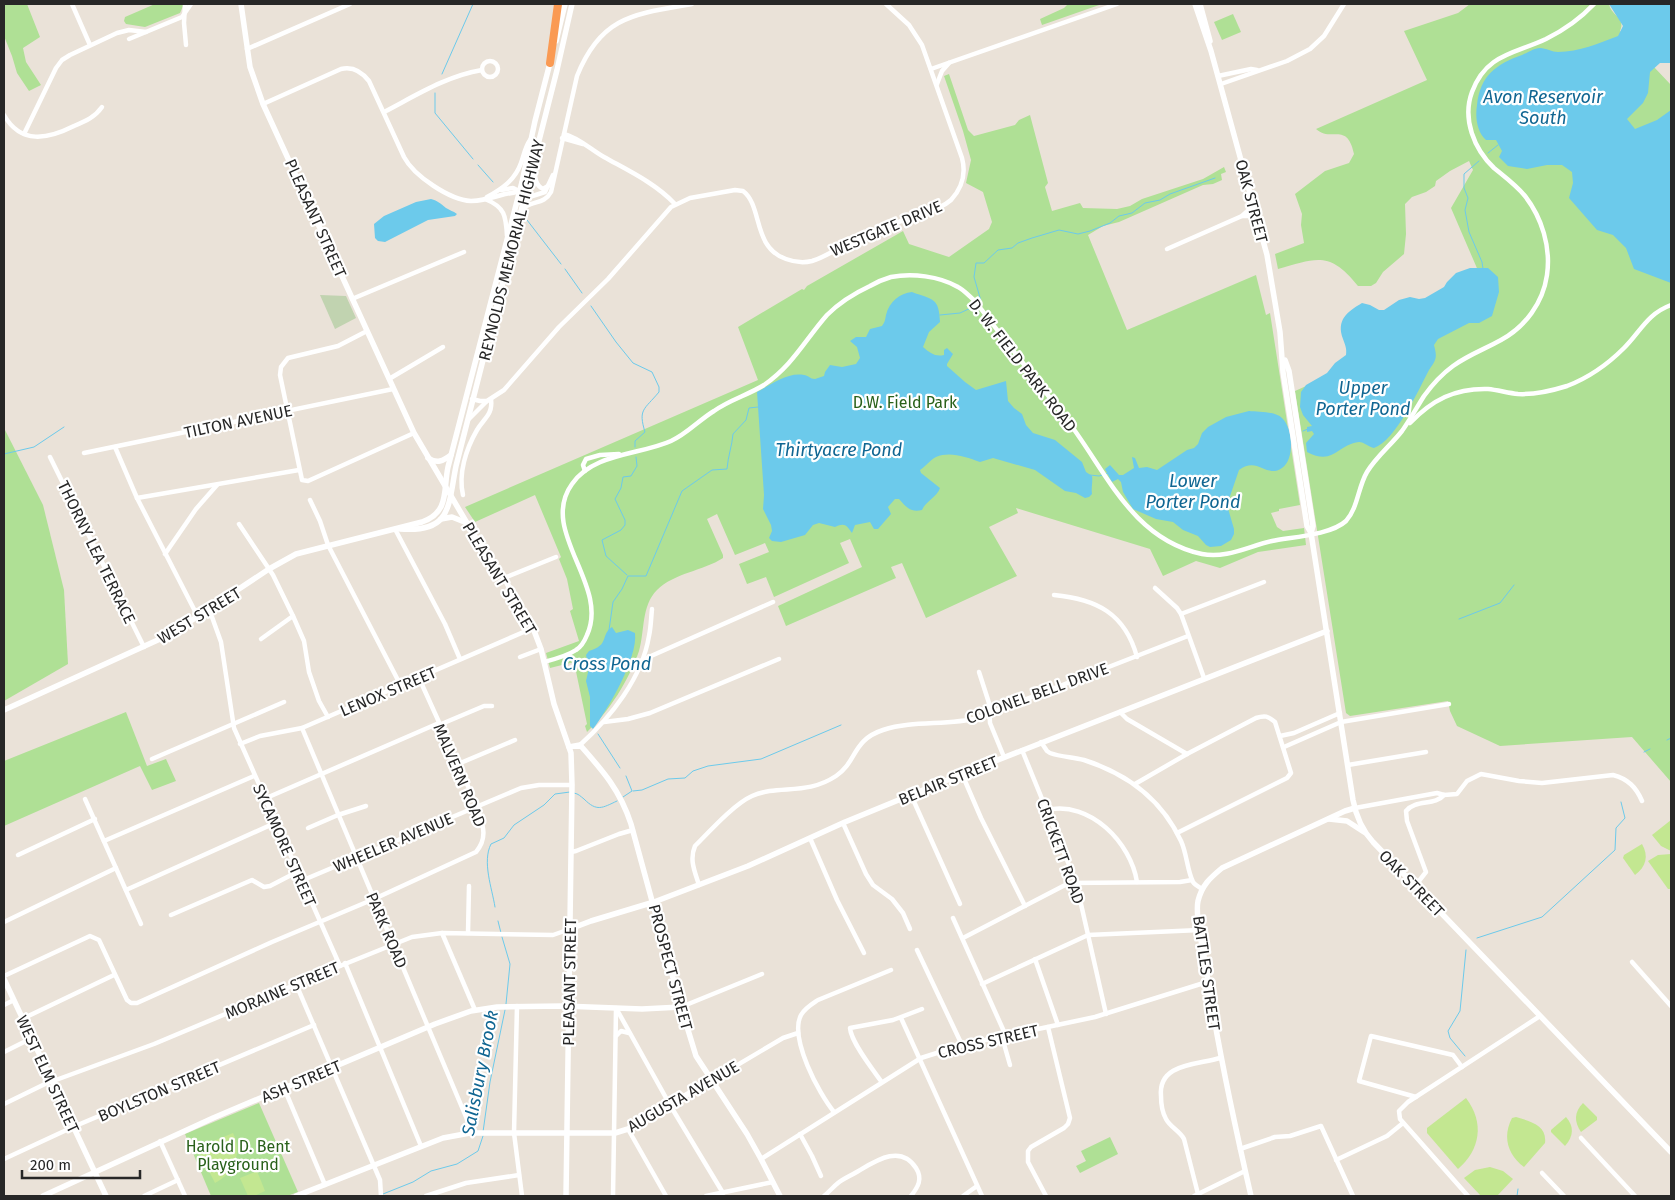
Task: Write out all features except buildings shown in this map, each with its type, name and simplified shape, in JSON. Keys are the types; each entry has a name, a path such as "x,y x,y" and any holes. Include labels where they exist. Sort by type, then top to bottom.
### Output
{"highway":[{"path":"550,63 558,4"}],"main road":[{"name":"PLEASANT STREET","path":"241,4 252,74 263,104 414,433 467,523 504,578 533,628 541,650 554,704 569,747 572,761 572,789 566,1196"},
{"name":"REYNOLDS MEMORIAL HIGHWAY","path":"452,497 456,466 521,210 522,182 531,139 565,4"},
{"name":"REYNOLDS MEMORIAL HIGHWAY","path":"446,488 451,455 507,237 533,163 563,47 572,4"},
{"name":"OAK STREET","path":"1195,4 1221,84 1269,265 1301,467 1308,526 1311,533 1355,808 1366,833 1671,1152"},
{"name":"OAK STREET","path":"1200,4 1210,36 1211,51"},
{"path":"428,458 439,462 451,455"},
{"name":"WEST STREET","path":"4,710 171,634 269,569 296,554 422,522 432,517 441,506 446,488"},
{"path":"440,519 448,508 452,497"},
{"path":"440,519 452,517 467,523"},
{"name":"WEST STREET","path":"395,529 422,529 440,519"},
{"name":"BELAIR STREET","path":"570,929 654,902 748,866 962,774 1327,631"},
{"path":"569,747 580,745"},
{"name":"PROSPECT STREET","path":"580,745 608,777 622,798 654,902 681,1007 696,1056 762,1159 780,1196"},
{"path":"1202,889 1207,880 1222,868 1355,808"},
{"path":"1325,820 1337,819 1347,821 1366,833"},
{"name":"BATTLES STREET","path":"1202,889 1198,903 1200,930 1220,1058 1251,1196"},
{"name":"WEST ELM STREET","path":"4,978 106,1196"},
{"name":"ASH STREET","path":"44,1196 160,1142 284,1088 475,1010 506,1006 681,1007"},
{"name":"AUGUSTA AVENUE","path":"296,1196 443,1138 470,1133 615,1133 628,1129 712,1080"}],"street":[{"path":"72,4 90,45"},
{"path":"186,4 184,23 186,44"},
{"path":"129,39 182,17 191,4"},
{"path":"247,50 350,4"},
{"path":"521,210 526,205 544,200 550,194 578,76 584,60 593,45 618,22 630,16 692,4"},
{"name":"WESTGATE DRIVE","path":"468,420 489,400 504,390 567,318 608,278 663,215 675,204 690,198 741,190 748,197 767,246 780,257 795,262 812,261 870,232 940,207 953,198 959,188 964,170 962,158 922,45 913,30 886,4"},
{"path":"931,69 1117,4"},
{"path":"1221,84 1288,60 1315,45 1327,32 1344,4"},
{"name":"D. W. FIELD PARK ROAD","path":"1405,427 1428,391 1450,368 1472,354 1504,338 1523,323 1535,308 1546,280 1547,246 1543,229 1536,214 1522,193 1485,158 1475,141 1468,111 1474,88 1483,71 1494,61 1509,52 1538,42 1558,32 1577,20 1594,4"},
{"path":"24,134 56,68 62,60 117,33 129,30 146,32"},
{"path":"937,86 942,71 951,62"},
{"path":"263,104 338,70 349,68 359,72 368,79 404,158 417,174 460,199 470,201 523,189"},
{"path":"1218,76 1251,69 1257,70"},
{"path":"384,112 454,76 482,70"},
{"path":"4,115 12,127 24,134 40,138 55,135 92,118 102,107"},
{"path":"563,136 584,144 646,180 675,204"},
{"path":"483,199 500,190 517,172 526,145 531,139"},
{"path":"520,200 544,193 549,185 558,159"},
{"path":"533,163 536,181 539,186 544,188 549,185"},
{"path":"500,190 523,189"},
{"path":"483,199 496,204 503,211 506,220 507,237"},
{"path":"520,200 531,203"},
{"path":"1167,249 1242,216 1254,205"},
{"path":"1242,216 1257,216"},
{"path":"352,300 464,252"},
{"name":"D. W. FIELD PARK ROAD","path":"544,662 568,654 580,647 591,620 590,597 566,532 563,518 564,501 572,484 585,471 601,463 674,439 714,410 765,384 793,360 828,314 862,290 891,277 923,276 943,279 958,287 975,301 1071,426 1124,505 1149,528 1185,549 1204,555 1219,556 1256,544 1324,532 1335,528 1348,518 1367,472 1405,427 1428,406 1460,392 1486,389 1517,394 1534,394 1572,383 1604,366 1626,346 1650,317 1671,305"},
{"path":"367,331 338,346 288,358 282,365 280,375 302,480 308,481 414,433"},
{"path":"388,379 443,347"},
{"name":"TILTON AVENUE","path":"84,453 393,389"},
{"path":"463,495 461,476 472,440 492,410 489,400 466,397"},
{"path":"115,447 136,498 198,617"},
{"path":"585,471 583,463 589,458 630,453"},
{"name":"THORNY LEA TERRACE","path":"50,457 144,647"},
{"path":"136,498 299,470"},
{"path":"165,554 196,509 217,484"},
{"path":"310,500 328,545 401,686"},
{"path":"239,524 269,569 293,616 304,641 309,672 319,701 328,717"},
{"path":"395,529 445,624 460,659"},
{"path":"504,578 556,557"},
{"path":"1181,614 1264,582"},
{"path":"1155,588 1181,614 1204,678"},
{"path":"1054,595 1086,600 1104,608 1127,632 1137,657"},
{"path":"642,660 772,602"},
{"path":"580,745 604,722 626,690 642,660 650,635 652,609"},
{"name":"SYCAMORE STREET","path":"208,610 221,642 233,724 240,744 301,881 342,965 421,1146"},
{"path":"261,639 293,616"},
{"name":"LENOX STREET","path":"240,744 260,736 302,728 533,628"},
{"name":"COLONEL BELL DRIVE","path":"699,885 692,864 695,846 731,812 753,796 780,790 810,788 820,785 842,772 860,744 870,736 883,730 911,724 964,721 990,714 1188,636"},
{"path":"520,657 541,650"},
{"path":"604,722 650,714 779,659"},
{"path":"979,672 989,703 990,724 1004,757"},
{"name":"MALVERN ROAD","path":"114,974 127,1000 131,1004 137,1003 476,852 484,839 477,806 419,678"},
{"path":"152,759 284,702"},
{"path":"1284,746 1341,722 1449,704"},
{"path":"264,798 439,724 484,706 492,706"},
{"path":"1120,712 1128,719 1187,754"},
{"path":"1280,736 1294,733 1340,713"},
{"path":"1135,784 1256,718 1264,716 1275,722 1291,773 1287,778 1177,833"},
{"name":"PARK ROAD","path":"302,728 469,1124 470,1133"},
{"path":"458,764 515,740"},
{"path":"1041,742 1050,753 1103,766 1135,784 1148,795 1162,810 1177,833 1185,852 1192,880 1195,885 1202,889"},
{"name":"CRICKETT ROAD","path":"1022,750 1076,882 1106,1014"},
{"path":"1348,765 1426,752"},
{"path":"962,774 981,818 1025,906"},
{"path":"1355,808 1441,793 1444,795 1457,794 1467,781 1481,774 1514,781 1542,783 1608,775 1620,777 1631,783 1642,801"},
{"path":"104,841 254,776"},
{"name":"WHEELER AVENUE","path":"301,881 522,788 539,785 572,789"},
{"path":"911,795 960,904"},
{"path":"1415,886 1425,874 1425,870 1407,821 1406,811 1412,805 1438,800 1444,795"},
{"path":"85,799 141,924"},
{"path":"308,828 338,815 366,806"},
{"path":"1047,810 1058,808 1074,811 1102,824 1112,833 1126,852 1135,873 1136,882"},
{"path":"18,855 94,819"},
{"path":"126,890 275,823"},
{"path":"843,824 873,885 892,900 903,913 910,929"},
{"path":"571,852 633,830"},
{"path":"810,838 837,900 864,953"},
{"path":"4,922 116,868"},
{"path":"171,915 252,880 264,886 270,886 297,872"},
{"path":"963,938 1067,883 1180,882 1192,880"},
{"path":"468,933 469,886"},
{"path":"953,918 1004,1037 1010,1065"},
{"name":"MORAINE STREET","path":"4,1104 52,1082 154,1044 412,937 442,933 553,935 570,929"},
{"path":"982,984 1088,935 1200,930"},
{"path":"442,933 475,1010"},
{"path":"4,978 90,936 99,940 114,974 22,1019"},
{"path":"918,950 962,1045"},
{"path":"1034,959 1058,1025"},
{"path":"1632,962 1671,1006"},
{"path":"834,1112 810,1074 798,1033 801,1014 818,1000 891,970"},
{"path":"681,1007 762,974"},
{"name":"CROSS STREET","path":"762,1159 881,1081 921,1058 962,1045 1106,1014 1208,982"},
{"path":"296,984 380,1180 381,1194"},
{"path":"4,1005 14,1000"},
{"path":"516,1006 514,1133 522,1196"},
{"path":"616,1008 670,1105 723,1193"},
{"path":"613,1196 616,1008"},
{"path":"881,1081 857,1045 850,1033 850,1028 901,1018 922,1009"},
{"path":"1468,1196 1403,1123 1398,1115 1399,1111 1416,1096 1540,1016"},
{"path":"901,1018 921,1058 982,1196"},
{"name":"BOYLSTON STREET","path":"4,1159 73,1127 314,1025"},
{"path":"1046,1196 1028,1162 1027,1154 1031,1147 1066,1126 1070,1118 1048,1027"},
{"path":"616,1036 621,1031 630,1033"},
{"name":"AUGUSTA AVENUE","path":"712,1080 783,1038 798,1033"},
{"path":"1416,1096 1359,1081 1371,1036 1453,1055 1462,1067"},
{"path":"4,1052 32,1038"},
{"path":"1220,1058 1174,1069 1164,1077 1160,1089 1161,1104 1166,1118 1181,1133 1184,1140 1196,1195 1245,1171"},
{"path":"284,1088 325,1184"},
{"path":"1336,1160 1387,1136 1403,1123"},
{"path":"1240,1150 1274,1137 1321,1126 1353,1196"},
{"path":"628,1129 666,1196"},
{"path":"800,1134 820,1176"},
{"path":"1581,1138 1635,1196"},
{"path":"160,1142 185,1196"},
{"path":"824,1196 838,1184 870,1163 893,1155 900,1155 908,1159 918,1171 920,1182 912,1196"},
{"path":"1542,1172 1564,1196"},
{"path":"426,1196 466,1183 519,1175"},
{"path":"144,1196 178,1180"},
{"path":"706,1196 773,1182"},
{"path":"963,1196 977,1186"}],"green space":[{"path":"4,4 27,4 40,37 23,48 26,62 41,85 29,91 17,73 4,36"},
{"path":"155,4 184,4 180,13 145,27 126,24 124,21 125,17"},
{"path":"1068,4 1102,4 1042,25 1040,19 1064,8"},
{"path":"1470,4 1609,4 1612,11 1620,19 1620,31 1671,85 1671,782 1632,737 1500,746 1457,726 1450,711 1448,701 1350,716 1346,713 1295,391 1492,303 1451,208 1473,170 1469,161 1450,171 1436,181 1435,186 1426,192 1412,197 1405,204 1406,234 1404,254 1383,272 1376,283 1371,286 1358,286 1339,267 1331,262 1322,260 1303,262 1278,269 1275,254 1304,243 1301,225 1302,214 1295,194 1325,171 1349,163 1354,154 1351,144 1343,135 1322,133 1316,129 1427,80 1404,31 1458,13"},
{"path":"1233,14 1241,32 1222,40 1214,22"},
{"name":"D.W. Field Park","path":"949,74 968,130 974,136 1015,125 1019,120 1030,115 1048,183 1045,187 1052,211 1080,203 1083,208 1117,209 1130,206 1142,199 1203,179 1224,167 1226,172 1221,174 1222,180 1213,184 1203,185 1119,222 1103,226 1088,235 1127,330 1256,275 1266,315 1270,313 1300,505 1279,509 1279,511 1271,513 1277,527 1283,531 1304,528 1306,545 1258,552 1220,568 1196,561 1163,576 1150,549 1016,508 1018,513 989,527 1017,576 926,618 902,563 891,567 896,578 786,626 778,606 862,567 850,539 840,543 849,563 774,597 766,577 747,584 739,564 769,552 765,543 735,555 717,514 707,519 723,558 664,584 652,596 646,611 639,651 630,673 603,715 587,732 574,662 550,668 546,653 579,641 570,611 573,609 567,579 559,559 561,557 535,495 475,522 465,507 758,380 738,327 903,231 909,244 949,257 989,229 992,222 983,192 966,183 971,160 944,76"},
{"path":"320,295 346,296 356,318 335,329"},
{"path":"4,428 43,505 64,590 68,664 4,701"},
{"path":"126,712 147,766 166,759 176,781 152,790 140,766 4,826 4,761"},
{"path":"1671,820 1671,851 1661,846 1652,835"},
{"path":"1642,844 1646,857 1644,865 1635,875 1623,858 1624,855"},
{"path":"1671,854 1671,889 1668,889 1648,861 1658,855"},
{"path":"1466,1098 1476,1117 1478,1126 1477,1136 1471,1153 1458,1169 1427,1133 1427,1128"},
{"name":"Harold D. Bent Playground","path":"259,1103 298,1192 287,1196 211,1196 185,1134"},
{"path":"1583,1103 1597,1117 1597,1120 1581,1132 1577,1125 1576,1117"},
{"path":"1516,1117 1538,1125 1544,1132 1545,1137 1545,1143 1524,1167 1514,1157 1507,1139 1509,1125 1512,1118"},
{"path":"1566,1117 1572,1127 1572,1131 1570,1139 1565,1146 1551,1130"},
{"path":"233,1133 237,1148 235,1162 227,1174 215,1183 198,1150 199,1147"},
{"path":"1110,1137 1118,1154 1080,1173 1076,1166 1086,1161 1081,1151"},
{"path":"1490,1167 1503,1171 1513,1179 1497,1196 1481,1196 1464,1178 1475,1170"},
{"path":"257,1171 265,1191 254,1196 248,1196 240,1178"}],"water":[{"name":"Avon Reservoir South","path":"1609,4 1671,4 1671,63 1660,63 1650,72 1648,93 1643,103 1627,119 1635,129 1657,120 1671,110 1671,283 1634,269 1626,248 1613,235 1597,230 1569,198 1573,183 1572,172 1562,165 1547,165 1527,169 1508,166 1499,157 1502,151 1496,140 1486,140 1477,124 1476,110 1482,86 1491,72 1497,67 1538,48 1558,52 1574,50 1589,47 1618,36 1623,26"},
{"path":"431,199 457,214 455,216 428,220 385,242 378,241 375,238 374,224 384,216 416,202"},
{"name":"Upper Porter Pond","path":"1470,268 1488,268 1498,277 1499,292 1492,316 1479,323 1469,323 1438,339 1434,345 1435,361 1406,414 1390,435 1374,448 1359,442 1351,444 1329,456 1316,456 1307,452 1306,443 1314,434 1312,431 1307,432 1307,427 1312,426 1303,415 1300,407 1301,392 1306,385 1327,373 1335,363 1346,355 1341,332 1344,317 1362,303 1379,310 1384,310 1399,300 1410,297 1425,298 1444,287 1456,273"},
{"name":"Thirtyacre Pond","path":"912,292 930,298 938,308 940,322 929,332 923,347 935,355 944,355 944,350 947,348 953,354 947,366 976,390 1006,381 1008,401 1022,414 1026,425 1033,433 1055,440 1082,462 1086,472 1092,476 1092,494 1085,498 1076,493 1065,491 1035,470 993,458 980,462 958,455 941,455 934,458 920,470 921,473 940,488 922,510 912,510 906,507 899,499 895,499 888,507 891,514 878,529 874,529 870,522 855,525 852,533 843,525 835,527 819,523 813,525 805,535 781,542 772,541 769,538 772,531 771,525 763,509 764,495 757,392 791,375 805,375 815,379 824,376 830,365 842,367 856,364 860,358 857,347 850,341 856,337 866,337 870,329 882,326 887,310 892,302 903,294"},
{"name":"Lower Porter Pond","path":"1249,411 1271,413 1282,418 1286,423 1290,436 1291,451 1286,464 1276,471 1251,465 1239,470 1227,505 1234,534 1231,540 1221,546 1210,547 1198,536 1183,530 1173,522 1156,519 1133,509 1123,492 1121,482 1118,479 1112,482 1105,469 1110,465 1119,475 1123,475 1134,468 1132,457 1135,458 1139,468 1147,467 1157,470 1187,450 1194,448 1198,444 1202,433 1208,427 1226,417"},
{"name":"Cross Pond","path":"612,627 616,633 628,630 635,633 635,643 621,683 593,729 590,726 590,697 586,681 589,668 586,655 589,651 600,646 606,633"}],"waterway":[{"path":"442,74 473,4"},
{"path":"435,93 435,113 473,159"},
{"path":"1488,153 1498,145"},
{"path":"1479,161 1464,174 1464,188 1468,198 1465,210 1469,232 1482,262 1483,269"},
{"path":"478,165 493,182"},
{"path":"981,301 974,277 976,263 984,263 998,250 1012,248 1018,243 1059,230 1078,234 1090,231 1110,223 1119,216 1132,213 1145,203 1160,200 1170,194 1215,178"},
{"path":"527,220 561,264"},
{"path":"565,269 582,293"},
{"path":"591,306 633,363 652,372 659,387 659,392 642,414 645,432 635,441 635,447"},
{"path":"940,315 960,313 973,307"},
{"path":"609,630 613,602 628,576 646,576 682,491 712,470 727,469 733,434 746,420 749,408 758,407"},
{"path":"4,454 34,447 64,427"},
{"path":"1303,431 1308,429"},
{"path":"627,575 606,556 602,540 621,530 625,525 625,520 615,499 621,488 623,477 631,476 637,466 636,457"},
{"path":"1090,475 1099,476 1108,473"},
{"path":"1459,619 1500,603 1514,585"},
{"path":"633,791 642,790 668,779 685,778 693,771 708,766 761,759 841,725"},
{"name":"Salisbury Brook","path":"598,734 620,768"},
{"path":"1667,740 1671,738"},
{"path":"1644,752 1650,749"},
{"name":"Salisbury Brook","path":"623,797 632,791 626,776"},
{"name":"Salisbury Brook","path":"495,907 487,859 491,844 504,838 514,825 544,805 555,794 570,792"},
{"name":"Salisbury Brook","path":"574,793 593,806 600,808 617,801"},
{"path":"1477,938 1542,917 1615,850 1616,828 1625,818 1621,802"},
{"name":"Salisbury Brook","path":"498,921 501,933"},
{"name":"Salisbury Brook","path":"502,937 510,964 506,1004"},
{"path":"1465,1056 1450,1038 1448,1031 1460,1011 1466,950"},
{"name":"Salisbury Brook","path":"483,1132 490,1082 505,1010"},
{"name":"Salisbury Brook","path":"383,1194 413,1182 431,1171 457,1164 478,1151 483,1136"},
{"path":"1517,1196 1518,1189"}]}
